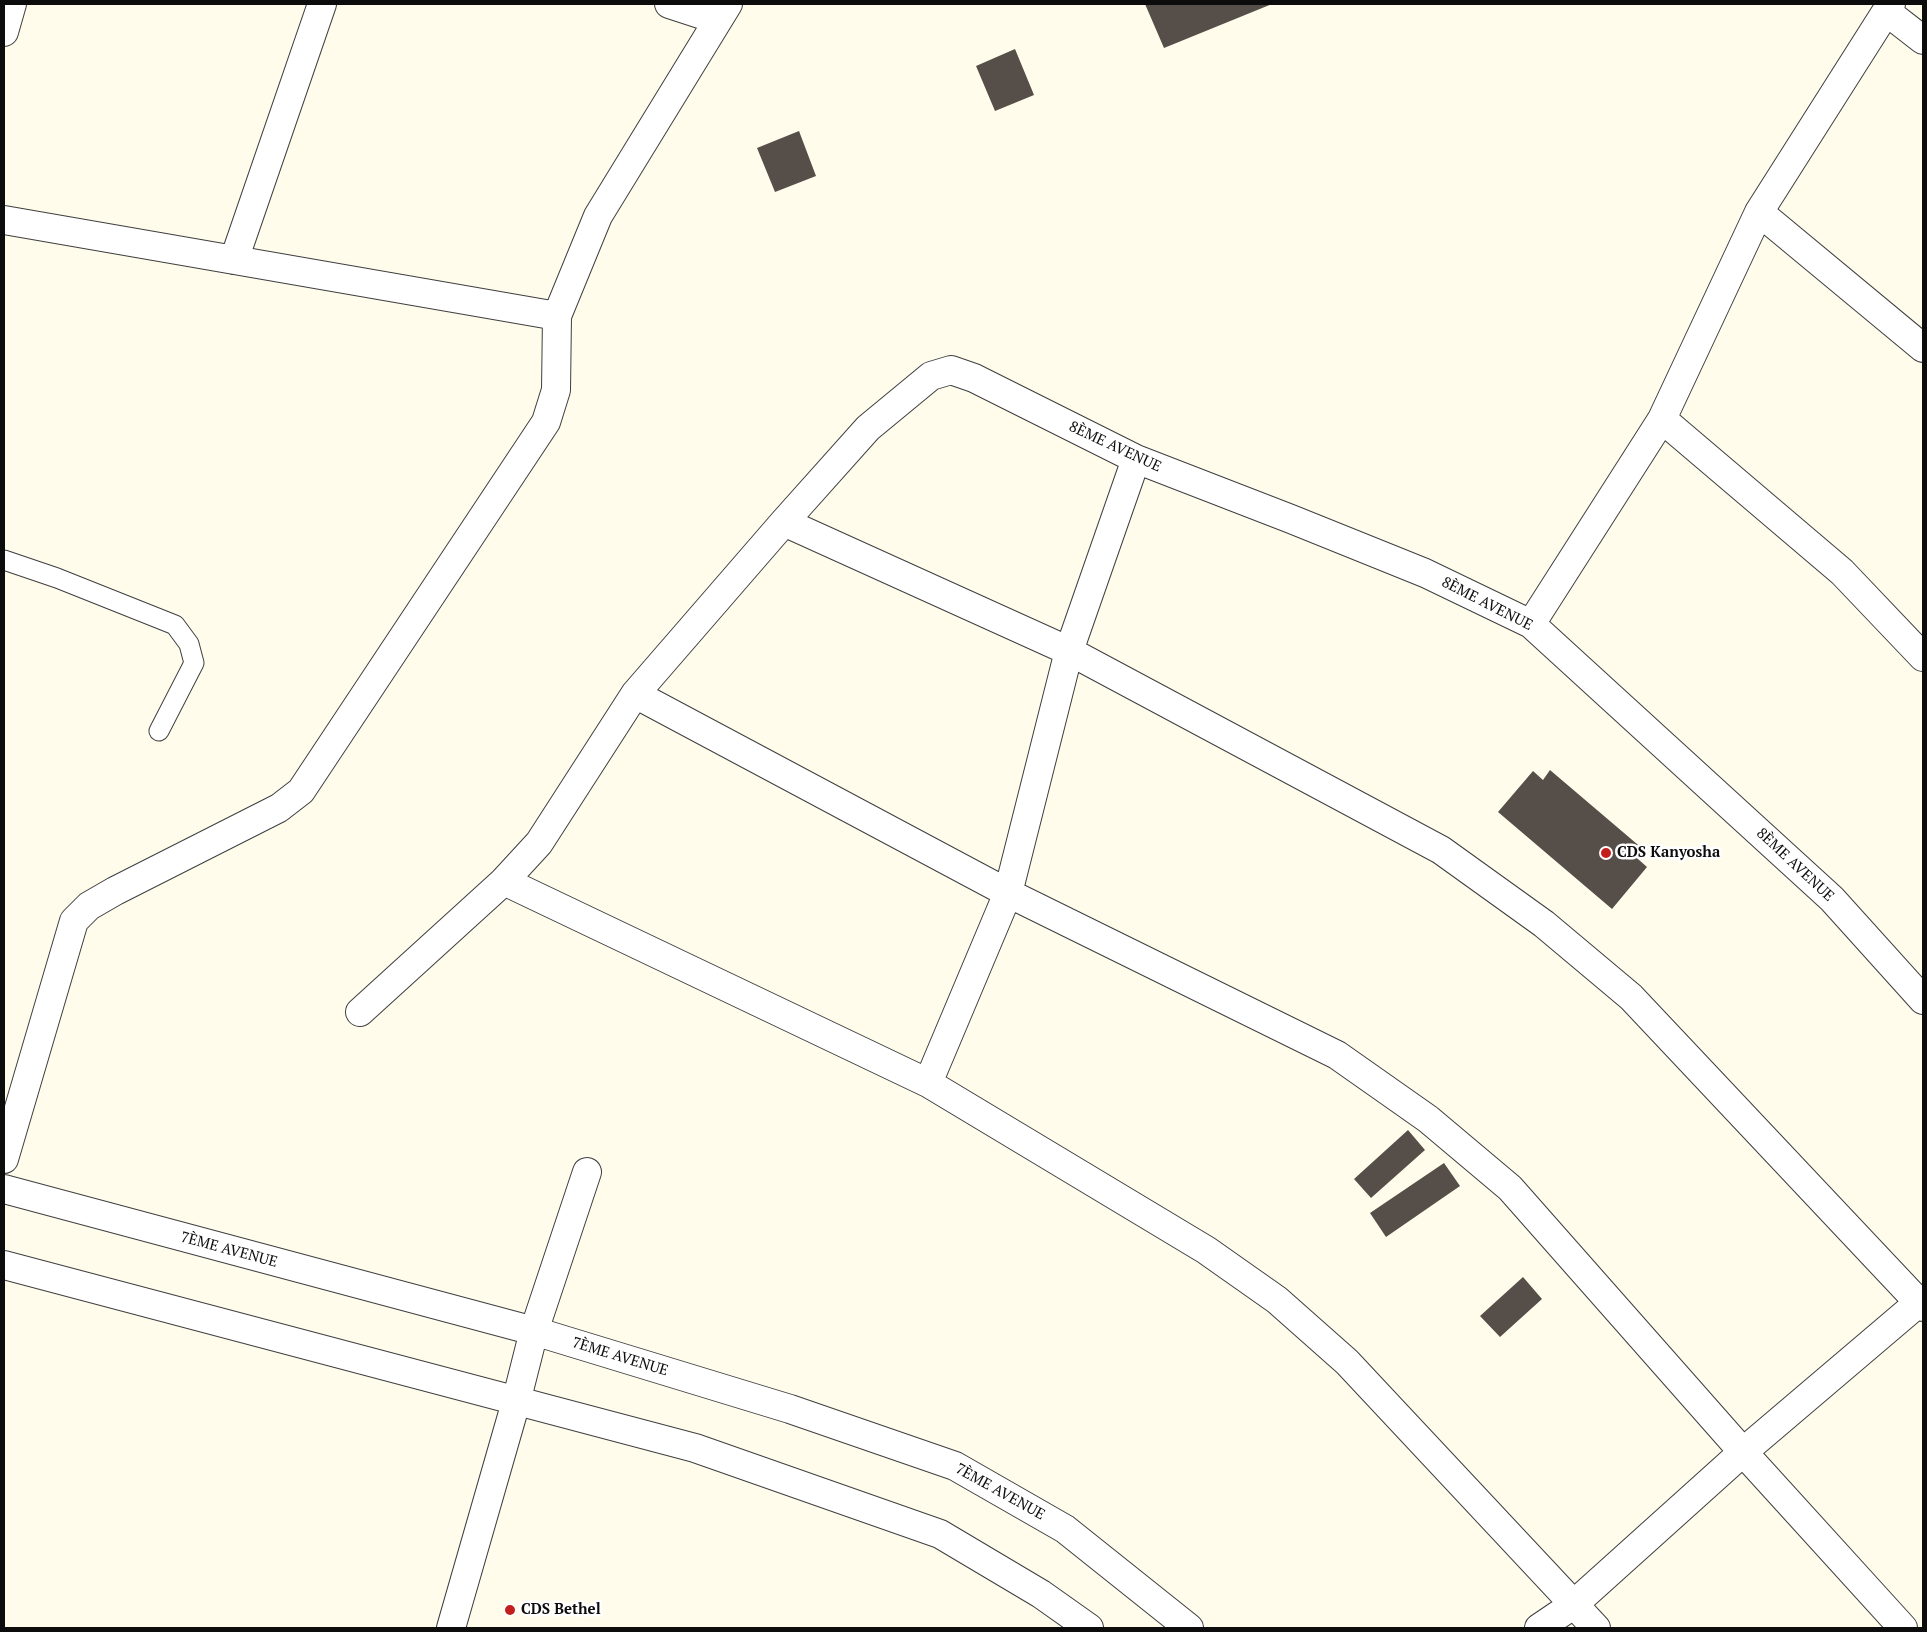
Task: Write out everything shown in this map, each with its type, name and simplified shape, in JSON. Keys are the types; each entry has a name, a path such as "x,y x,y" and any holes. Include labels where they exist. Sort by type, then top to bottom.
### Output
{"street":[{"path":"4,32 12,4"},
{"path":"234,260 322,4"},
{"path":"4,1159 74,921 89,906 278,808 301,791 546,422 556,390 557,316 598,216 723,12 669,4"},
{"path":"1531,624 1662,419 1759,212 1889,8 1923,40"},
{"path":"1759,212 1923,348"},
{"path":"4,220 557,316"},
{"name":"8ÈME AVENUE","path":"360,1012 504,881 538,843 635,694 868,428 931,376 951,370 974,378 1136,459 1425,572 1531,624 1832,899 1923,1000"},
{"path":"1662,419 1842,572 1923,657"},
{"path":"928,1083 1008,893 1069,651 1136,459"},
{"path":"784,522 1069,651 1441,850 1544,924 1631,997 1922,1303 1743,1452 1573,1605 1539,1628"},
{"path":"635,694 1008,893 1337,1055 1428,1119 1510,1188 1743,1452 1902,1628"},
{"path":"504,881 928,1083 1206,1250 1277,1300 1347,1362 1596,1628"},
{"path":"451,1628 516,1402 534,1331 587,1172"},
{"name":"7ÈME AVENUE","path":"4,1189 534,1331 790,1409 955,1466 1065,1529 1189,1628"},
{"path":"4,1266 695,1448 940,1534 1041,1594 1089,1628"}],"lane":[{"path":"4,560 57,578 175,625 189,644 194,663 159,731"}],"building":[{"path":"1145,4 1272,4 1164,48"},
{"path":"1015,49 1034,95 995,111 976,66"},
{"path":"799,131 816,176 775,192 757,148"},
{"path":"1550,770 1644,850 1638,859 1647,867 1612,909 1498,812 1533,771 1543,780"},
{"path":"1408,1130 1425,1150 1371,1198 1354,1179"},
{"path":"1444,1163 1460,1186 1386,1237 1370,1213"},
{"path":"1523,1277 1542,1299 1500,1337 1480,1316"}],"place":[{"name":"CDS Kanyosha","path":"1606,853"},
{"name":"CDS Bethel","path":"510,1610"}]}
